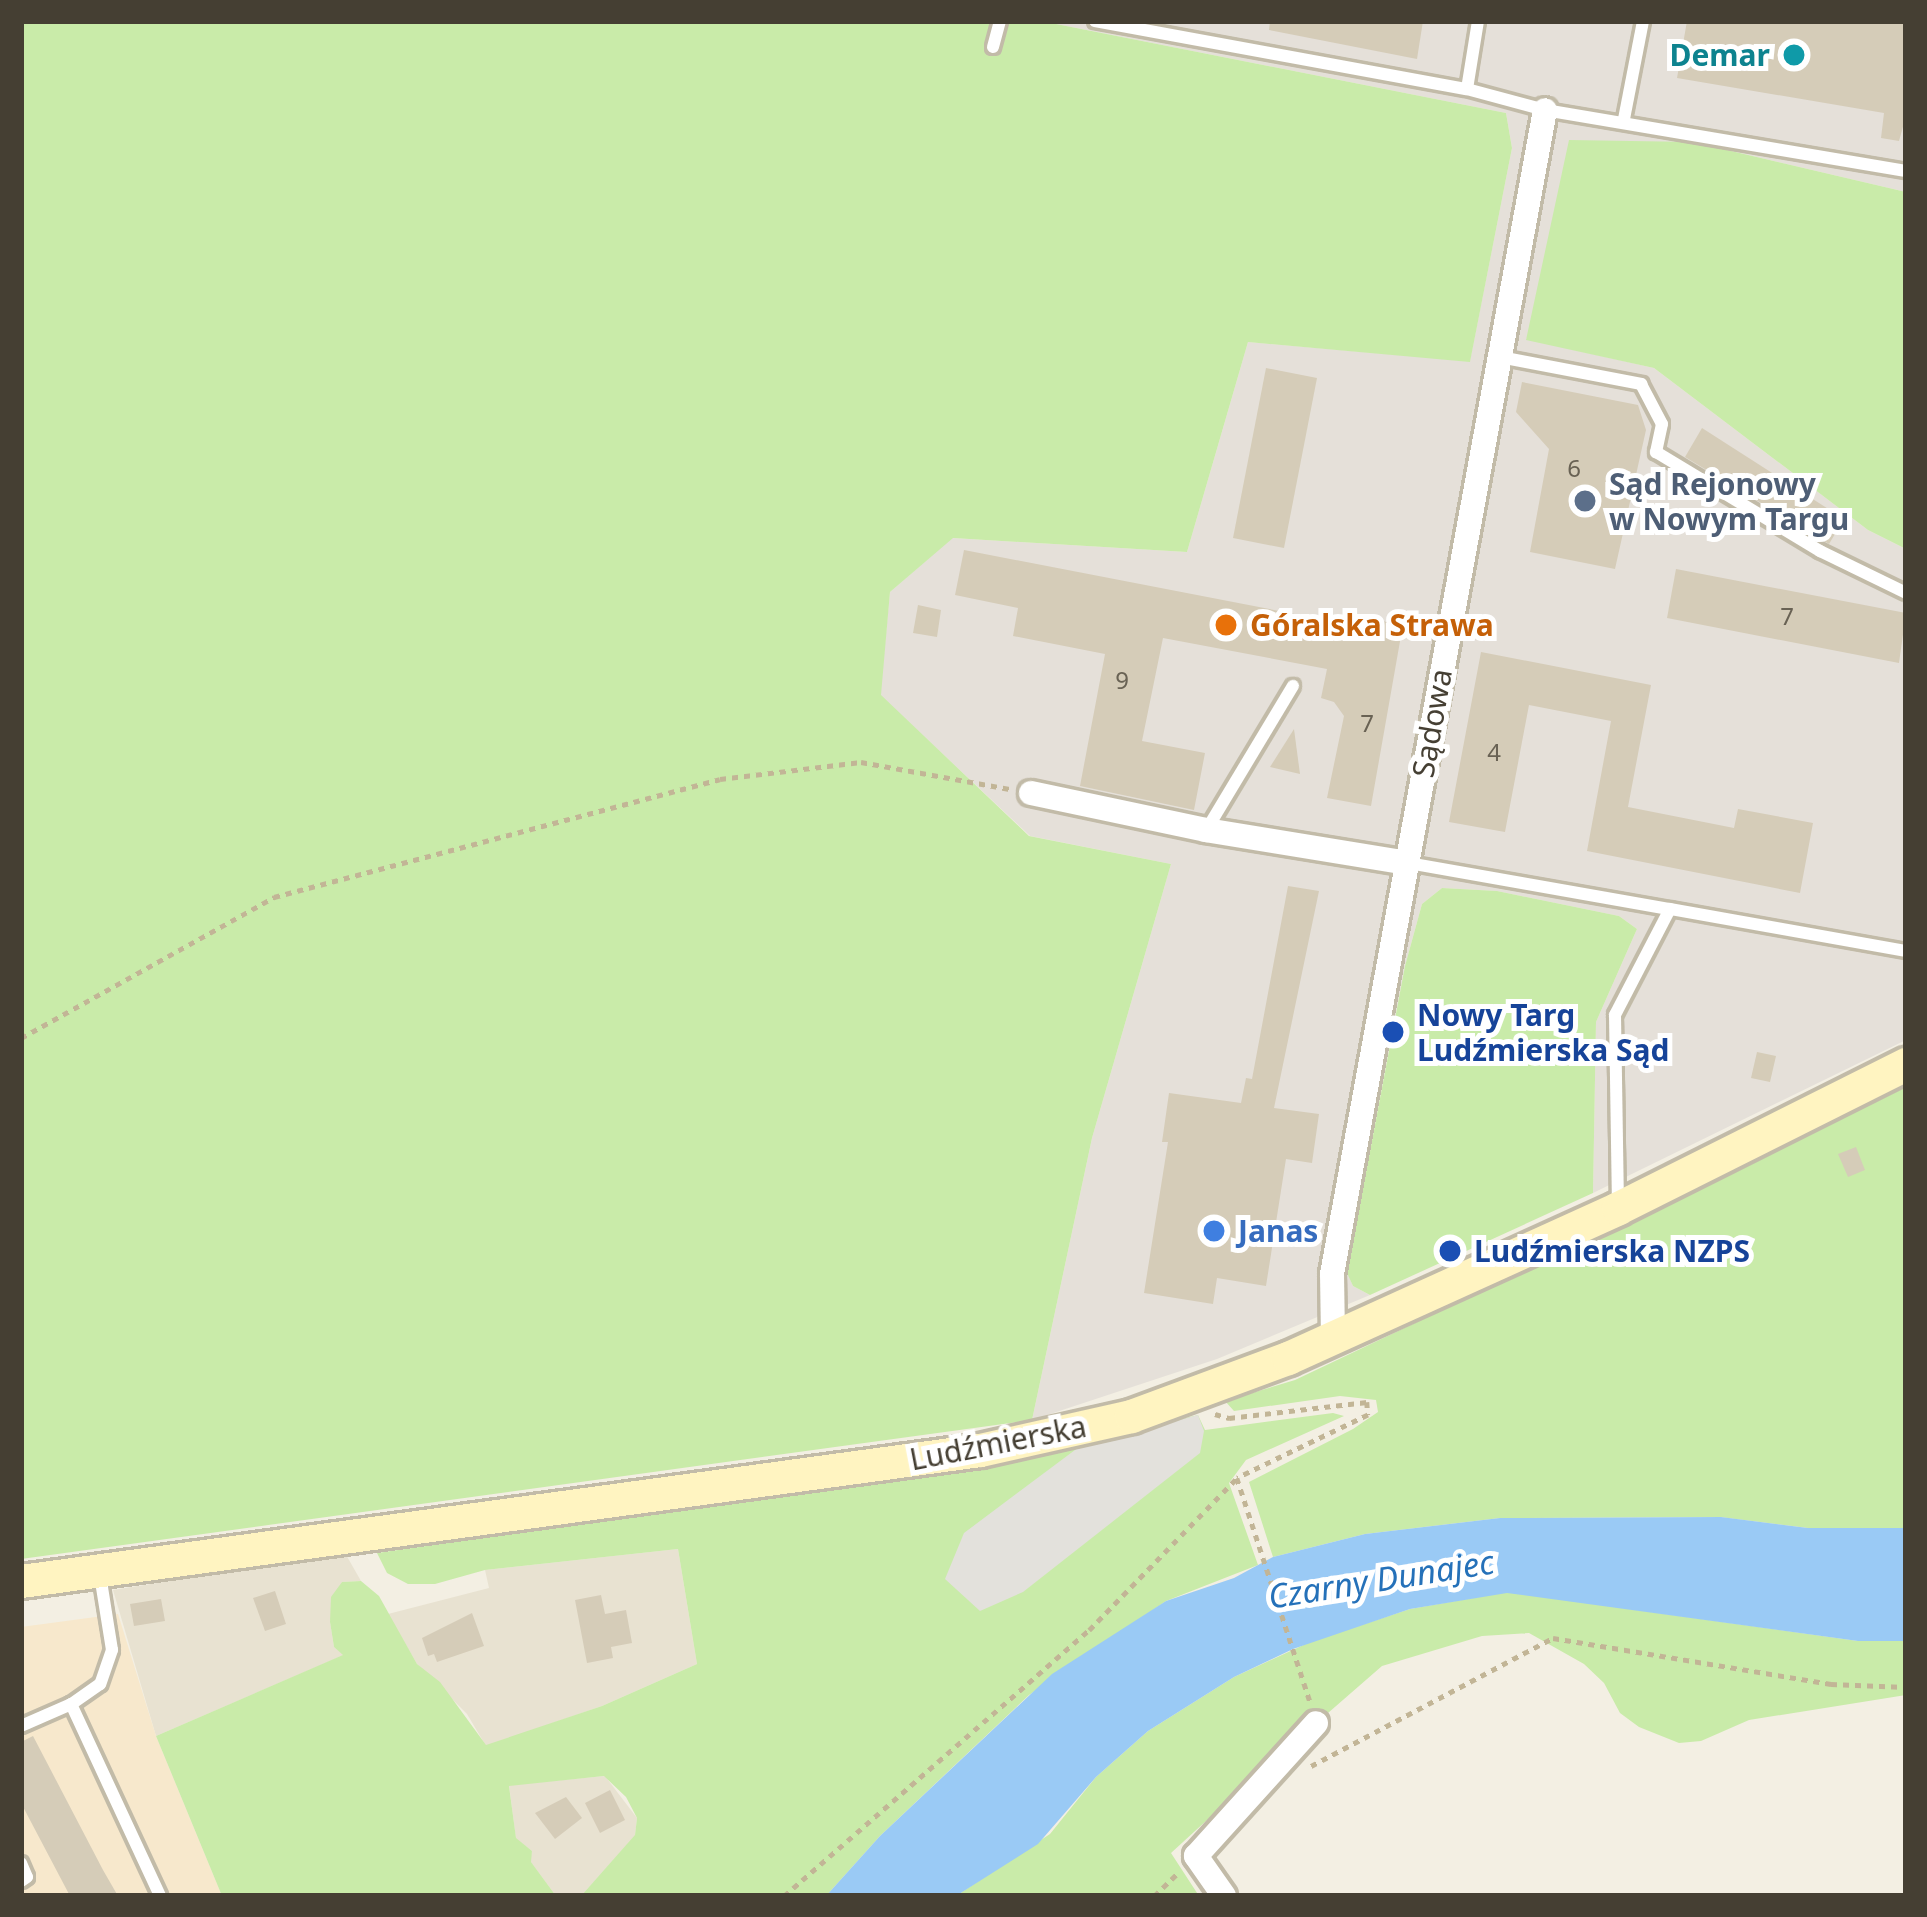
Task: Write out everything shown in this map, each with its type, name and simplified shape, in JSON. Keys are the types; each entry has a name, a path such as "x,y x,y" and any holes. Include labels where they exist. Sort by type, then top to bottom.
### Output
{"main road":[{"name":"Ludźmierska","path":"21,1581 994,1448 1090,1427 1204,1391 1333,1337 1618,1208 1906,1064"}],"street":[{"name":"Sądowa","path":"1333,1337 1332,1274 1545,110"},
{"path":"1031,793 1206,830 1407,863"},
{"path":"1224,1896 1196,1856 1313,1714"}],"lane":[{"path":"994,46 1000,21"},
{"path":"1094,21 1467,89 1545,110 1624,119 1906,171"},
{"path":"1467,89 1478,21"},
{"path":"1624,119 1643,21"},
{"path":"1499,357 1641,384 1662,424 1657,452 1820,551 1906,593"},
{"path":"1206,830 1294,686"},
{"path":"1407,863 1906,951"},
{"path":"1618,1208 1615,1015 1670,909"},
{"path":"21,1726 71,1704 100,1684 112,1650 100,1572"},
{"path":"71,1704 160,1896"},
{"path":"21,1863 27,1877 21,1881"}],"path":[{"path":"21,1038 274,897 720,779 861,762 1031,793"},
{"path":"784,1896 1089,1630 1237,1478 1368,1415 1367,1402 1229,1418 1207,1412 1204,1391"},
{"path":"1237,1478 1313,1714"},
{"path":"1301,1771 1553,1638 1832,1684 1906,1687"},
{"path":"1154,1896 1196,1856"}],"shaded area":[{"path":"1041,21 1906,21 1906,192 1693,142 1526,339 1654,368 1868,530 1906,549 1906,1040 1593,1193 1596,1022 1637,929 1619,916 1497,891 1442,888 1422,904 1405,966 1347,1272 1353,1286 1370,1295 1217,1359 1032,1420 1092,1138 1171,864 1030,836 880,695 890,592 952,538 1187,552 1248,342 1470,361 1512,148 1506,113"},
{"path":"1198,1415 1204,1431 1200,1453 1023,1592 980,1611 945,1579 964,1533 1079,1447"},
{"path":"678,1549 697,1664 602,1706 486,1746 467,1714 417,1664 388,1614 489,1588 485,1570"},
{"path":"345,1553 361,1581 342,1582 330,1622 334,1647 344,1655 156,1736 113,1590"},
{"path":"118,1614 156,1736 222,1896 21,1896 21,1627"},
{"path":"605,1776 637,1818 635,1836 581,1896 556,1896 530,1861 532,1851 516,1839 509,1785"}],"green space":[{"path":"21,21 1041,21 1506,113 1512,148 1470,362 1248,342 1187,552 953,538 890,592 881,695 1029,836 1171,864 1092,1138 1032,1420 21,1559"},
{"path":"1569,140 1693,142 1906,192 1906,549 1868,530 1654,368 1526,340"},
{"path":"1442,888 1497,891 1619,916 1637,929 1596,1022 1593,1193 1370,1295 1353,1286 1347,1273 1405,966 1422,904"},
{"path":"1906,1079 1906,1528 1808,1528 1720,1517 1500,1518 1365,1534 1273,1557 1249,1482 1353,1429 1378,1412 1376,1400 1340,1396 1234,1411 1225,1401 1295,1380 1655,1209"},
{"path":"1333,1413 1344,1416 1246,1460 1229,1483 1258,1565 1166,1601 1029,1695 880,1836 826,1896 581,1896 635,1835 637,1818 626,1797 604,1776 509,1786 516,1838 532,1851 531,1862 556,1896 222,1896 156,1736 343,1655 334,1647 330,1622 331,1597 342,1582 361,1581 379,1596 417,1664 440,1682 486,1745 602,1706 697,1664 678,1549 485,1570 435,1584 408,1584 387,1573 377,1553 990,1466 1198,1415 1205,1430"},
{"path":"1507,1592 1858,1641 1906,1641 1906,1695 1749,1720 1701,1741 1679,1743 1639,1727 1620,1713 1604,1683 1584,1664 1529,1633 1482,1636 1382,1666 1171,1853 1199,1896 956,1896 1050,1834 1096,1777 1148,1731 1234,1677 1310,1642 1410,1609"}],"water":[{"name":"Czarny Dunajec","path":"1721,1517 1808,1528 1906,1528 1906,1641 1858,1641 1507,1593 1410,1609 1293,1649 1234,1677 1148,1731 1096,1777 1038,1844 956,1896 826,1896 880,1836 1052,1674 1166,1601 1234,1578 1273,1557 1365,1534 1500,1518"}],"building":[{"path":"1270,21 1423,21 1417,59 1269,30"},
{"name":"Demar","path":"1687,21 1906,21 1906,116 1899,141 1881,138 1884,113 1677,78"},
{"path":"1266,368 1317,378 1284,548 1233,538"},
{"name":"Sąd Rejonowy w Nowym Targu","path":"1522,382 1638,405 1646,430 1615,569 1530,552 1549,449 1516,412"},
{"path":"1702,428 1844,519 1829,544 1685,457"},
{"path":"964,550 1305,616 1303,629 1382,620 1402,630 1371,806 1327,798 1344,716 1334,702 1321,698 1327,669 1163,638 1142,741 1205,753 1194,810 1080,786 1105,654 1013,636 1018,608 955,595"},
{"path":"1676,569 1906,613 1899,663 1667,618"},
{"path":"918,605 941,610 937,637 913,633"},
{"path":"1481,652 1651,685 1628,807 1734,828 1738,809 1813,823 1800,893 1587,851 1611,721 1529,705 1505,832 1449,822"},
{"path":"1294,729 1300,774 1270,767"},
{"path":"1288,886 1319,891 1274,1108 1319,1114 1312,1163 1286,1159 1266,1286 1217,1278 1213,1304 1144,1293 1168,1142 1162,1142 1169,1093 1241,1103 1246,1078 1252,1079"},
{"path":"1757,1052 1776,1056 1770,1082 1751,1078"},
{"path":"1856,1147 1865,1170 1848,1177 1838,1154"},
{"path":"275,1591 286,1624 265,1631 253,1598"},
{"path":"601,1595 605,1614 626,1610 632,1643 611,1647 613,1658 587,1663 575,1600"},
{"path":"161,1599 165,1621 134,1626 130,1604"},
{"path":"472,1613 484,1646 437,1662 434,1654 428,1656 422,1638"},
{"path":"33,1736 118,1896 70,1896 21,1803 21,1742"},
{"path":"610,1790 625,1820 600,1833 585,1803"},
{"path":"566,1797 582,1818 555,1839 535,1813"}],"place":[{"name":"Demar","path":"1794,55"},
{"name":"Sąd Rejonowy w Nowym Targu","path":"1585,501"},
{"name":"Góralska Strawa","path":"1226,625"},
{"name":"Nowy Targ Ludźmierska Sąd","path":"1393,1032"},
{"name":"Janas","path":"1214,1231"},
{"name":"Ludźmierska NZPS","path":"1450,1251"}]}
